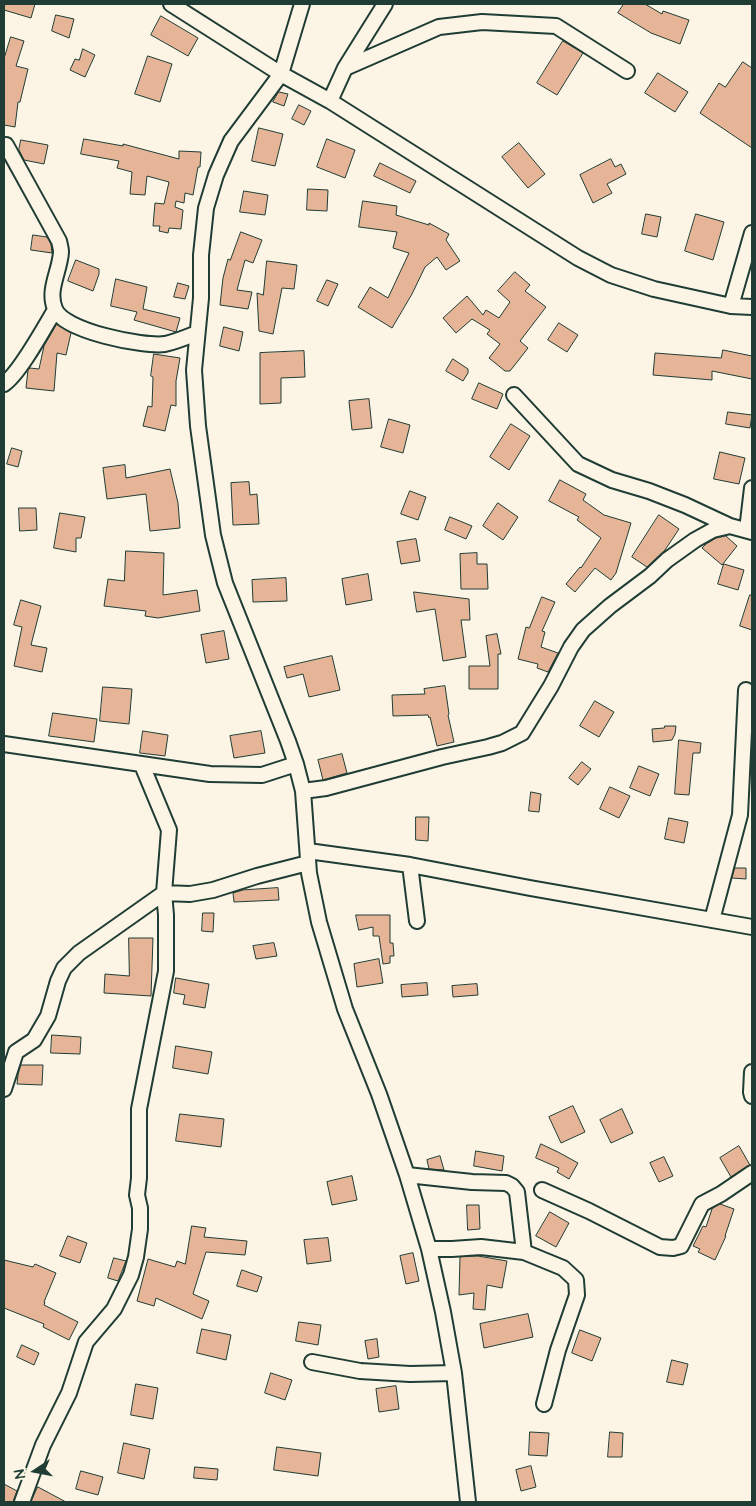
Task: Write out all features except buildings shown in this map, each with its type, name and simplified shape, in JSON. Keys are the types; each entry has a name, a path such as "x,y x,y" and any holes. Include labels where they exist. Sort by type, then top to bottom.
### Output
{"street":[{"path":"171,4 280,74 330,101 578,258 611,276 654,289 731,306 752,307"},
{"path":"302,4 280,74 232,141 216,175 206,208 201,255 201,298 194,370 198,426 213,535 225,583 296,764 303,791 309,873 319,922 345,1009 379,1094 407,1175 429,1249 454,1373 468,1502"},
{"path":"330,101 345,68 385,4"},
{"path":"345,68 439,27 482,22 556,26 627,71"},
{"path":"6,145 59,241 61,252 54,282 53,298 55,310 62,319 75,326 103,335 143,344 166,344 198,333"},
{"path":"731,306 750,249 752,233"},
{"path":"4,384 22,363 55,310"},
{"path":"514,395 578,464 612,480 685,504 730,526 750,531 752,488"},
{"path":"303,791 326,788 442,757 488,747 502,743 522,733 551,686 571,647 584,630 610,606 695,540 713,530 730,526"},
{"path":"712,920 740,815 746,690"},
{"path":"4,744 210,774 262,775 296,764"},
{"path":"22,1502 43,1445 69,1393 86,1342 114,1309 131,1275 136,1257 140,1229 140,1208 137,1195 139,1178 139,1109 166,971 164,893 169,830 142,765"},
{"path":"4,1089 16,1052 34,1040 48,1016 58,981 64,968 79,953 164,893 190,894 213,890 308,857 410,865 752,927"},
{"path":"410,865 417,921"},
{"path":"752,1072 752,1096"},
{"path":"542,1190 590,1211 660,1247 673,1248 681,1246 702,1204 721,1194 752,1173"},
{"path":"407,1175 472,1182 506,1183 512,1186 517,1192 524,1252"},
{"path":"429,1249 481,1247 524,1252 563,1268 576,1280 577,1295 558,1350 544,1404"},
{"path":"312,1362 380,1372 410,1374 454,1373"}]}
